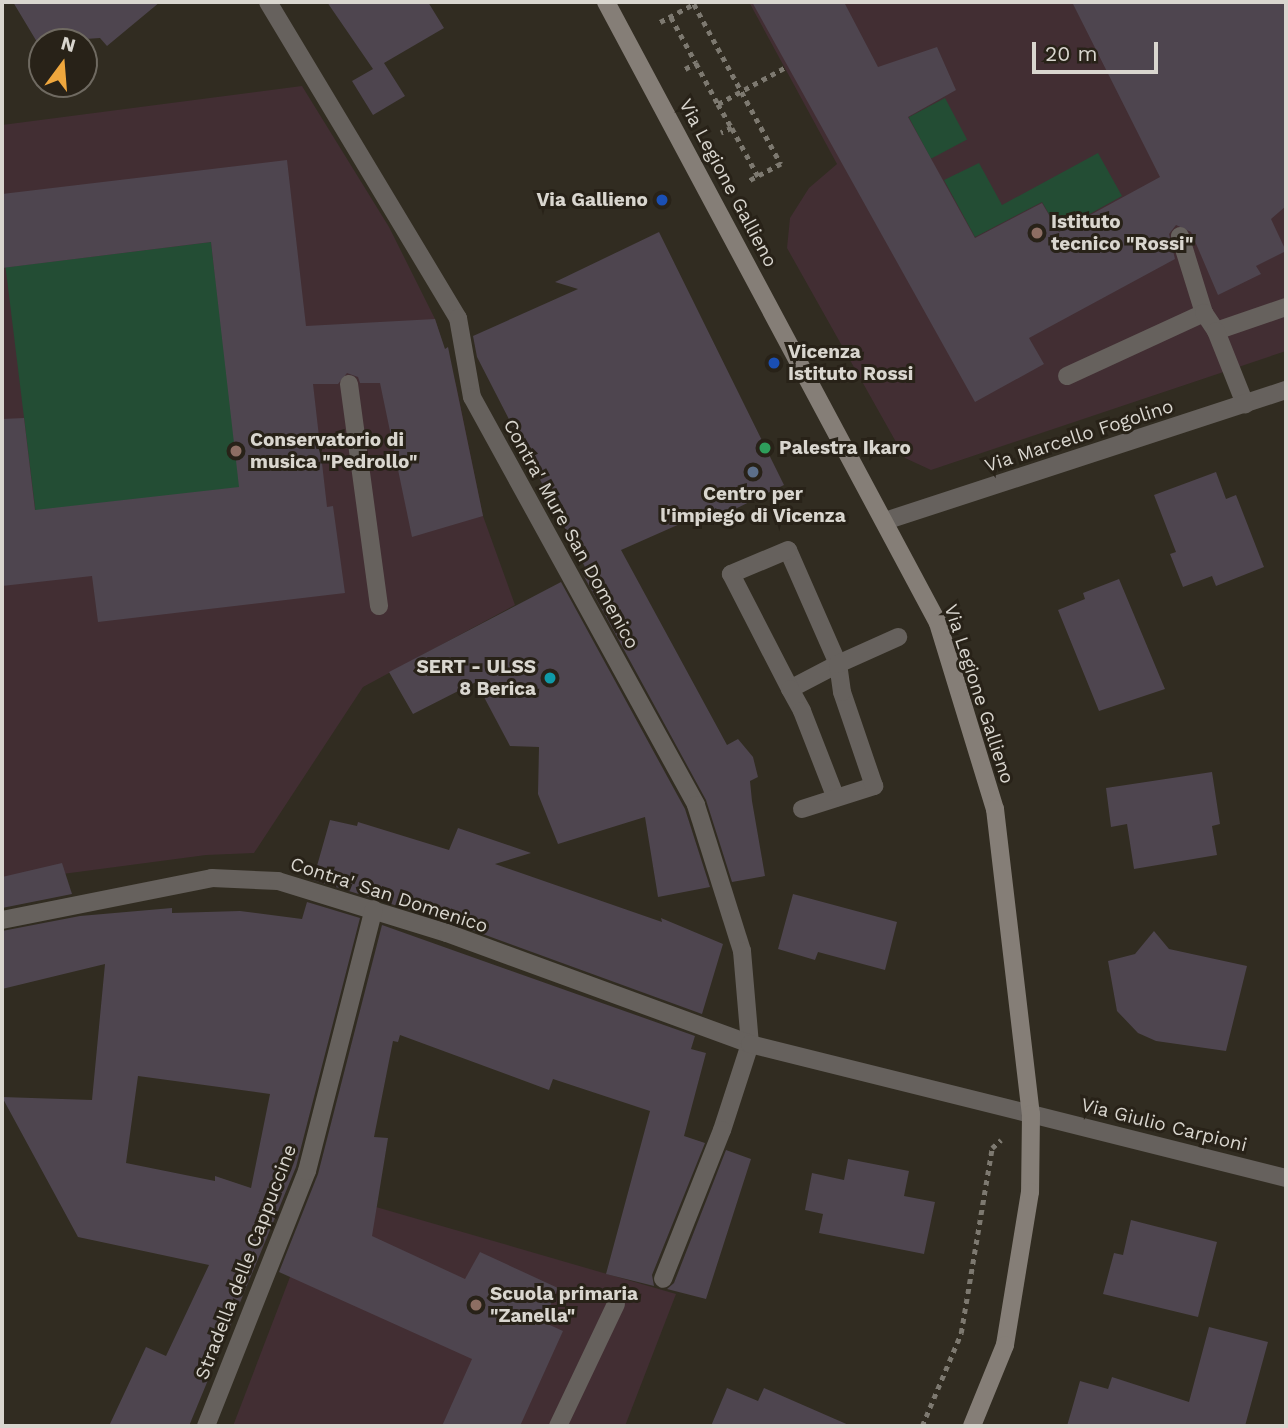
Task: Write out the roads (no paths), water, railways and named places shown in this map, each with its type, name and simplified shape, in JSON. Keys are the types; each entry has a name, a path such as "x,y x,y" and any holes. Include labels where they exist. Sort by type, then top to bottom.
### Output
{"main road":[{"name":"Via Legione Gallieno","path":"607,2 938,623 995,809 1031,1114 1030,1192 1005,1345 972,1426"}],"street":[{"name":"Contra' Mure San Domenico","path":"268,2 303,65 458,318 472,397 696,805 742,951 750,1044"},
{"path":"1180,236 1204,313 1216,331 1245,404"},
{"path":"1216,331 1286,307"},
{"path":"1067,376 1204,313"},
{"path":"349,384 379,606"},
{"name":"Via Marcello Fogolino","path":"886,522 1286,390"},
{"path":"802,809 874,786 842,692 838,664 788,550 731,574 828,768 836,798"},
{"path":"790,689 898,637"},
{"name":"Contra' San Domenico","path":"2,920 212,878 278,881 374,909 750,1044 1031,1114"},
{"name":"Stradella delle Cappuccine","path":"206,1426 307,1171 374,909"},
{"path":"663,1279 722,1130 750,1044"},
{"name":"Via Giulio Carpioni","path":"1031,1114 1286,1178"},
{"path":"558,1426 616,1304"}],"place":[{"name":"Via Gallieno","path":"662,200"},
{"name":"Istituto tecnico \"Rossi\"","path":"1037,233"},
{"name":"Vicenza Istituto Rossi","path":"774,363"},
{"name":"Palestra Ikaro","path":"765,448"},
{"name":"Conservatorio di musica \"Pedrollo\"","path":"236,451"},
{"name":"Centro per l'impiego di Vicenza","path":"753,472"},
{"name":"SERT - ULSS 8 Berica","path":"550,678"},
{"name":"Scuola primaria \"Zanella\"","path":"476,1305"}]}
